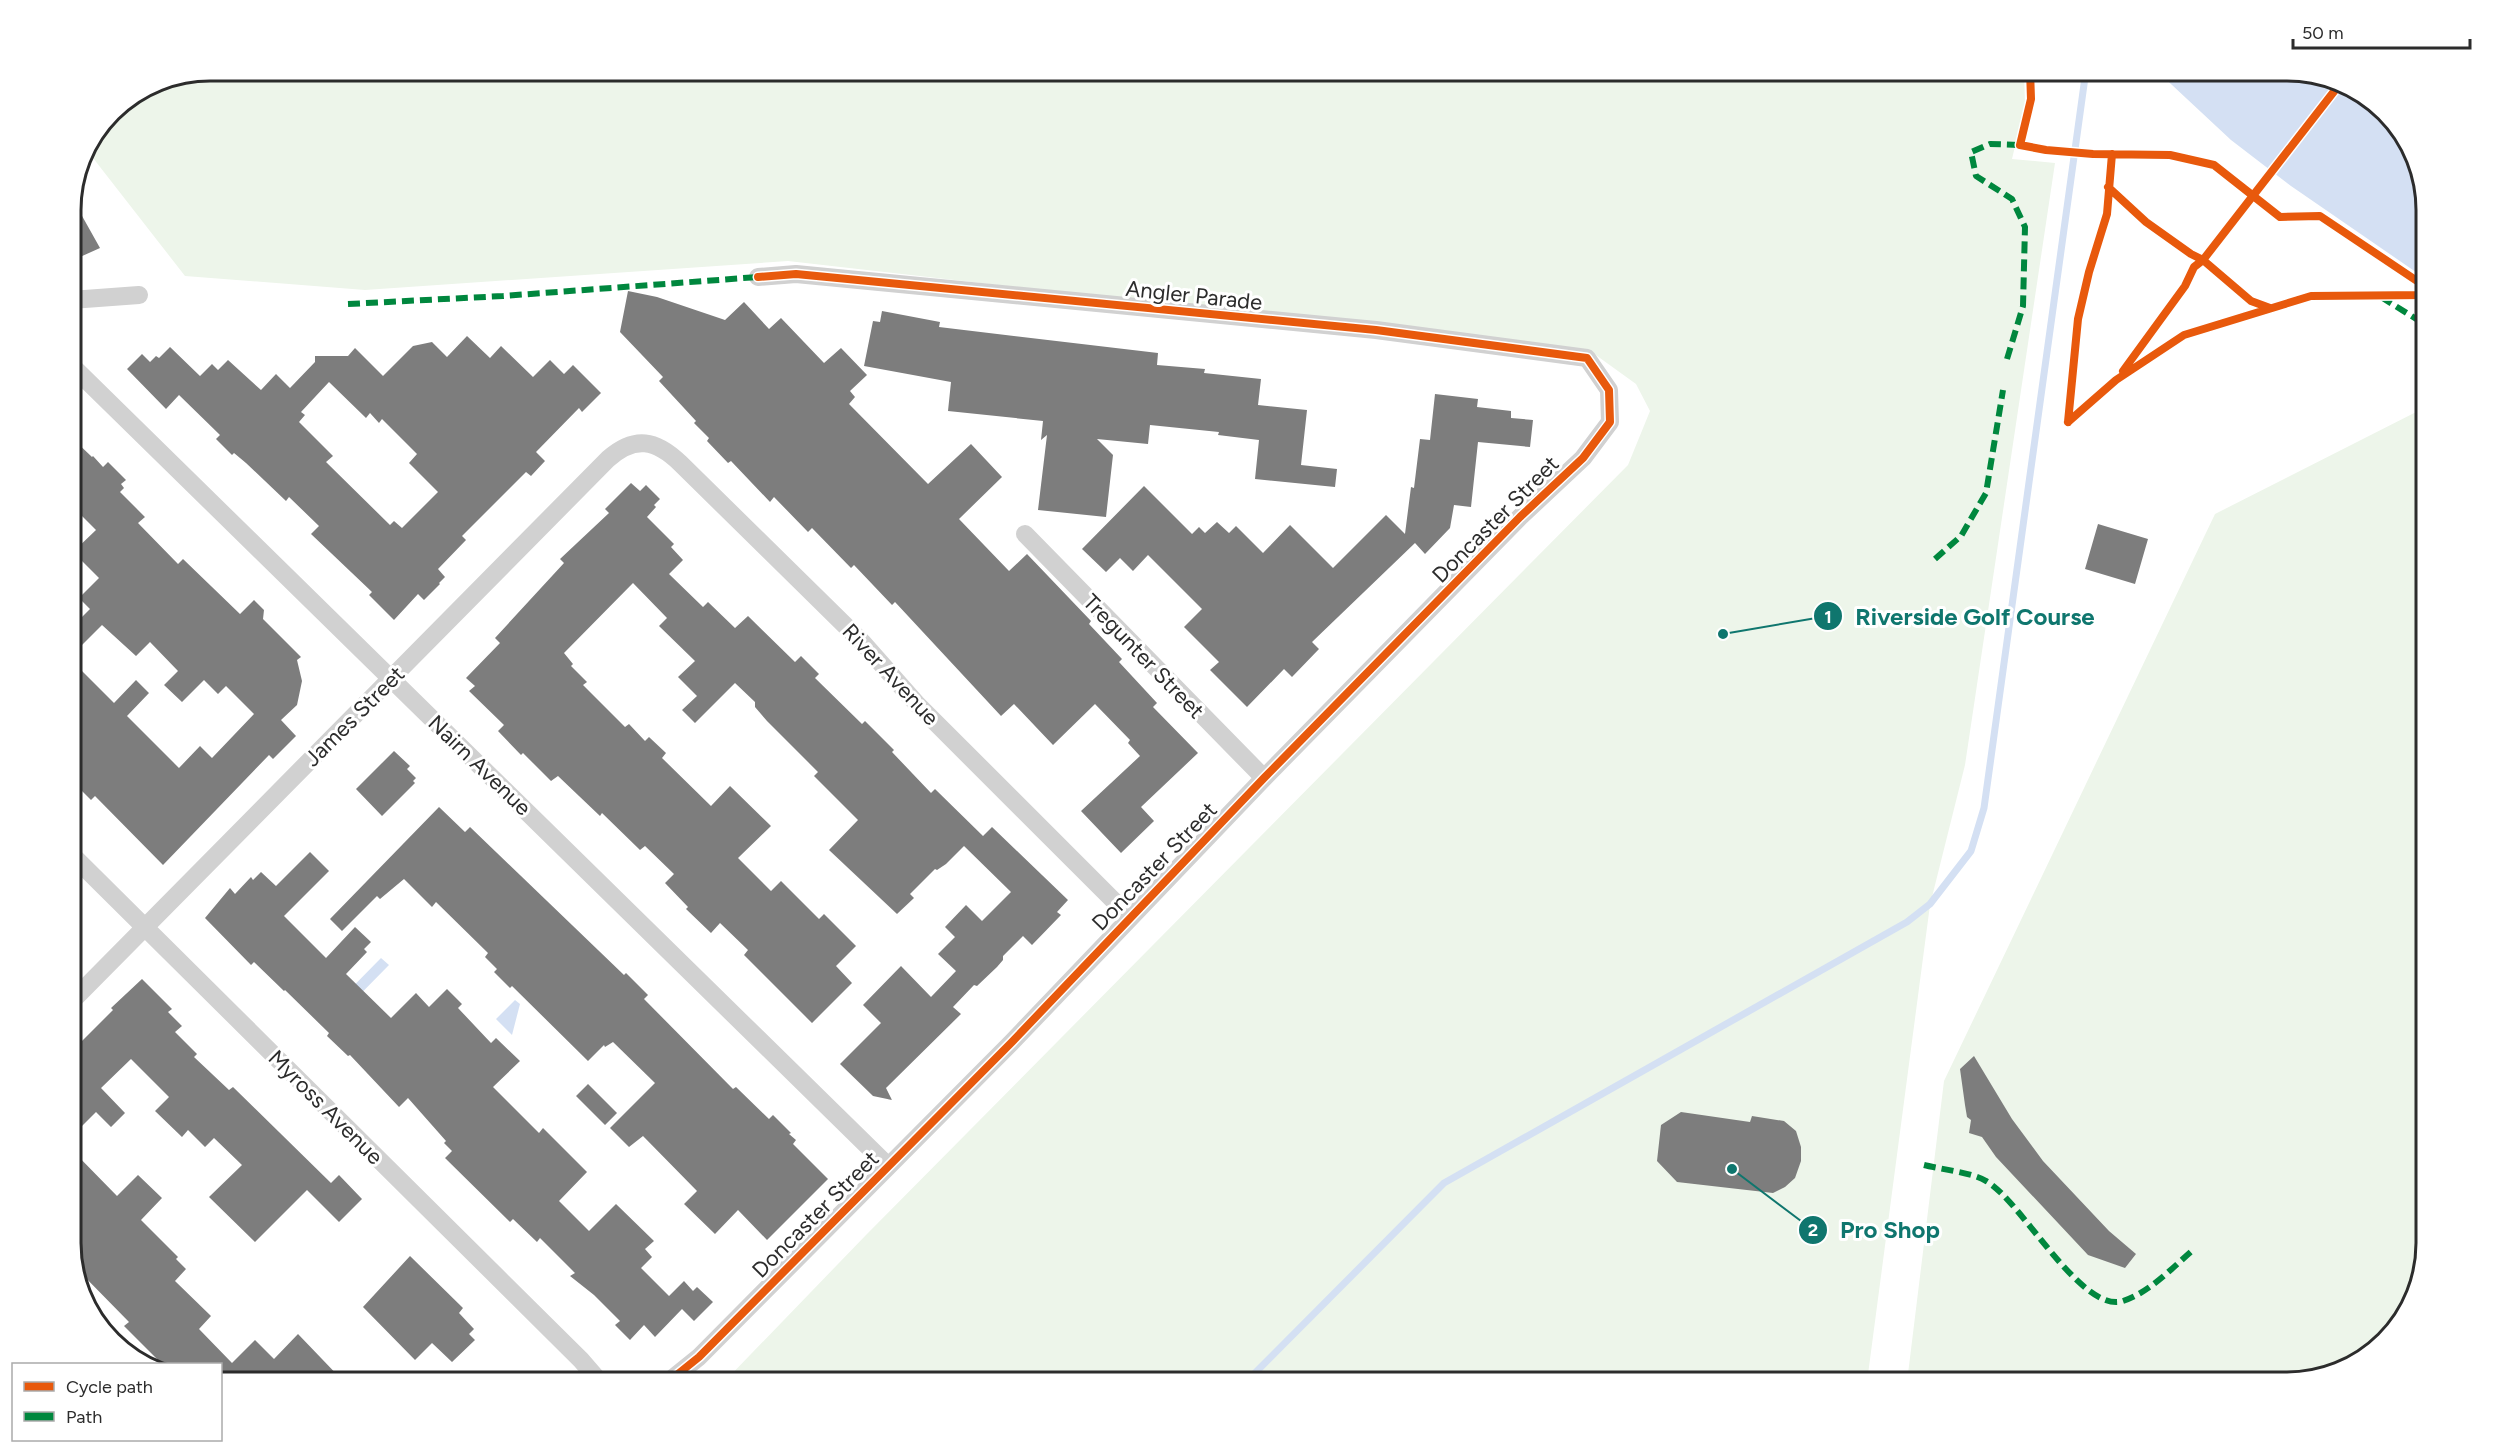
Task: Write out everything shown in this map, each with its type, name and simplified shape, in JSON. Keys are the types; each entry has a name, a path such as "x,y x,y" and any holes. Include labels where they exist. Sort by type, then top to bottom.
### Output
{"street":[{"name":"Angler Parade","path":"758,277 796,274 1376,330 1587,358 1609,390"},
{"path":"81,299 139,295"},
{"name":"Nairn Avenue","path":"81,375 888,1166"},
{"name":"Doncaster Street","path":"681,1372 699,1357 1011,1043 1264,778 1520,517 1583,458 1610,422 1609,390"},
{"name":"James Street","path":"81,992 608,459 624,448 644,442"},
{"name":"River Avenue","path":"644,442 658,446 681,463 864,643 916,703 1130,917"},
{"name":"Tregunter Street","path":"1025,534 1264,778"},
{"name":"Myross Avenue","path":"81,864 591,1372"},
{"name":"Doncaster Street","path":"688,1372 699,1357"},
{"name":"Myross Avenue","path":"581,1360 598,1372"}],"shaded area":[{"path":"2024,81 2025,104 2012,159 2055,163 1965,765 1930,905 1868,1372 734,1372 866,1235 1628,465 1650,411 1636,384 1593,353 788,261 365,290 185,276 92,157 113,125 138,103 153,94 193,82"},
{"path":"2416,412 2416,1243 2412,1276 2399,1307 2378,1334 2351,1355 2320,1368 2287,1372 1908,1372 1944,1081 2215,514"}],"water":[{"path":"2168,81 2304,82 2320,85 2351,98 2378,119 2389,132 2399,146 2412,177 2416,202 2416,272 2291,186 2231,140"},
{"path":"381,958 389,965 326,1029 318,1022"},
{"path":"515,1000 520,1004 512,1035 496,1019"}],"building":[{"path":"81,214 100,248 81,257"},
{"path":"628,291 657,297 725,320 744,302 769,329 781,318 824,363 841,348 867,375 850,391 855,397 849,404 928,484 971,444 1002,477 959,519 1009,571 1027,554 1091,621 1089,624 1122,659 1119,662 1157,703 1153,707 1198,753 1141,807 1154,821 1121,853 1081,811 1140,756 1128,743 1130,740 1095,704 1053,745 1014,704 1001,716 895,602 892,605 854,565 851,568 812,528 808,532 774,497 770,502 731,461 728,463 707,441 709,438 694,423 696,421 659,381 663,377 620,332"},
{"path":"882,311 940,322 939,327 1158,353 1157,365 1205,369 1204,373 1261,379 1258,405 1307,410 1301,465 1337,469 1335,487 1255,479 1259,440 1218,435 1219,432 1150,425 1148,444 1097,439 1113,455 1106,517 1038,510 1047,435 1041,440 1043,421 948,411 951,382 864,366 873,321 880,322"},
{"path":"467,336 490,358 501,346 533,377 550,360 564,374 573,365 601,393 582,412 579,408 536,452 545,461 531,476 526,472 462,536 466,540 438,569 445,577 440,584 424,600 418,594 394,620 369,595 372,592 311,534 319,526 289,497 286,501 246,463 234,453 232,455 216,439 220,435 179,395 166,409 127,369 142,354 150,362 156,356 159,358 170,347 200,376 212,364 218,370 228,360 261,390 276,374 290,388 315,362 315,356 348,356 355,348 383,376 413,346 432,342 447,357","holes":["329,382 366,418 370,413 379,423 382,419 417,454 409,463 438,492 402,528 394,521 390,525 326,462 333,456 299,422 305,415 301,412"]},
{"path":"1435,394 1478,399 1477,407 1511,411 1511,418 1533,420 1530,447 1478,442 1471,507 1454,505 1450,528 1425,554 1415,543 1312,642 1319,649 1292,677 1284,669 1247,707 1210,670 1219,662 1184,627 1202,609 1148,555 1133,571 1120,558 1106,572 1082,549 1144,486 1192,534 1199,527 1205,533 1217,522 1229,533 1236,526 1263,553 1290,525 1333,568 1386,515 1405,534 1420,439 1430,440"},
{"path":"81,447 103,467 108,462 126,480 121,484 124,488 120,492 145,517 138,523 178,564 183,559 240,614 254,600 264,610 263,619 301,657 297,660 302,681 297,705 281,720 296,736 273,759 269,755 163,865 95,796 91,800 81,790 81,670 114,703 136,680 149,693 127,716 179,768 200,746 212,758 254,714 226,686 218,694 204,680 182,702 164,685 178,671 150,642 136,656 102,625 81,646 81,618 90,609 81,600 81,596 99,578 81,560 81,544 96,530 81,515"},
{"path":"631,483 640,491 646,485 660,499 647,517 674,544 671,547 683,560 669,574 703,607 708,602 735,628 748,616 795,662 801,656 819,674 815,678 862,724 865,721 931,793 935,789 983,836 992,827 1068,900 1057,912 1061,915 1032,945 1023,936 1003,956 1003,960 997,967 977,986 974,985 953,1007 961,1014 886,1088 892,1100 873,1096 840,1064 881,1023 863,1005 901,966 931,997 956,971 938,954 955,937 945,927 966,905 982,921 1011,892 964,846 946,864 935,869 910,894 914,898 897,914 829,850 858,820 814,776 818,772 767,721 755,707 755,702 735,683 695,723 682,710 697,696 678,677 695,661 659,626 667,618 633,583 564,653 573,664 571,666 587,682 583,685 625,727 629,724 645,741 649,737 666,753 662,758 711,806 730,786 771,826 738,858 771,891 781,881 819,919 824,914 856,946 836,966 852,983 812,1023 744,955 748,950 720,923 711,933 686,909 688,907 665,883 674,874 645,846 640,850 602,813 600,816 558,776 551,781 523,753 521,755 498,731 504,725 469,691 475,686 466,678 500,643 495,638 564,563 560,559 609,513 605,509"},
{"path":"2098,524 2148,539 2135,584 2085,569"},
{"path":"394,751 410,766 407,769 416,778 413,781 415,783 382,816 356,789"},
{"path":"439,807 465,832 470,827 624,975 626,973 648,995 644,999 733,1089 736,1087 769,1119 773,1115 791,1133 789,1134 796,1140 793,1144 828,1179 767,1240 738,1210 715,1234 684,1204 697,1191 643,1136 629,1147 610,1128 655,1083 613,1042 605,1047 604,1045 588,1061 512,986 510,988 494,972 497,969 485,957 488,953 436,902 432,907 404,879 380,899 377,896 342,931 330,919"},
{"path":"310,852 329,871 284,916 326,958 355,927 371,942 364,949 367,952 346,974 391,1018 416,993 429,1007 447,989 462,1004 458,1008 491,1043 496,1038 520,1061 493,1087 539,1133 543,1128 587,1172 559,1201 589,1231 616,1204 654,1241 645,1249 652,1257 641,1268 669,1296 684,1281 693,1291 697,1287 713,1302 694,1321 682,1309 655,1337 644,1325 630,1340 615,1325 620,1321 594,1295 570,1276 575,1273 540,1238 537,1242 513,1219 510,1222 445,1158 452,1151 444,1143 446,1141 408,1098 399,1107 350,1055 348,1056 327,1036 329,1033 285,990 254,962 251,965 205,918 230,888 235,894 251,877 253,880 261,872 276,886"},
{"path":"142,979 172,1009 168,1012 182,1026 175,1032 197,1054 194,1057 229,1090 233,1087 331,1183 339,1175 362,1199 339,1222 307,1190 255,1242 209,1197 242,1165 214,1138 205,1147 188,1130 182,1137 155,1111 169,1097 131,1059 101,1088 125,1113 111,1127 96,1112 81,1127 81,1042 113,1010 111,1008"},
{"path":"1974,1056 2012,1119 2043,1161 2109,1231 2136,1254 2125,1268 2088,1255 1996,1157 1982,1137 1969,1133 1971,1120 1967,1117 1960,1069"},
{"path":"588,1084 617,1113 605,1125 576,1096"},
{"path":"1681,1112 1750,1122 1752,1116 1784,1121 1796,1131 1801,1147 1801,1161 1795,1178 1785,1187 1773,1193 1677,1182 1657,1161 1661,1125"},
{"path":"81,1159 117,1196 138,1175 162,1198 141,1220 178,1257 176,1259 186,1269 175,1281 211,1316 199,1329 232,1363 255,1340 274,1359 298,1334 334,1372 222,1372 222,1363 164,1363 124,1326 129,1322 86,1278 83,1268"},
{"path":"410,1256 463,1308 459,1313 474,1329 469,1334 475,1340 452,1362 432,1343 415,1360 363,1307"}],"waterway":[{"path":"1256,1372 1444,1183 1907,922 1930,904 1971,851 1984,808 2084,81"}],"marked path":[{"path":"2007,359 2023,306 2025,227 2012,199 1976,176 1971,152 1990,144 2020,145"},
{"path":"348,304 503,296 758,277"},
{"path":"2381,297 2416,319"},
{"path":"1935,559 1961,536 1986,493 2003,390"},
{"path":"1924,1165 1965,1173 1986,1181 2000,1192 2070,1274 2089,1290 2106,1300 2123,1301 2142,1292 2193,1250"}],"cycle path":[{"path":"2030,81 2031,99 2020,145 2093,154 2170,155 2214,165 2280,217 2320,216 2416,280"},
{"path":"2123,371 2185,286 2194,267 2203,260 2335,91"},
{"path":"2068,422 2078,319 2089,272 2107,214 2112,154"},
{"path":"2108,187 2146,222 2203,260 2251,301 2270,308"},
{"path":"680,1372 699,1357 1011,1043 1264,778 1520,517 1583,458 1610,422 1609,390 1587,358 1376,330 796,274 758,277"},
{"path":"2068,422 2116,380 2184,335 2311,296 2416,295"}],"place":[{"name":"Riverside Golf Course","path":"1723,634"},
{"name":"Pro Shop","path":"1732,1169"}]}
